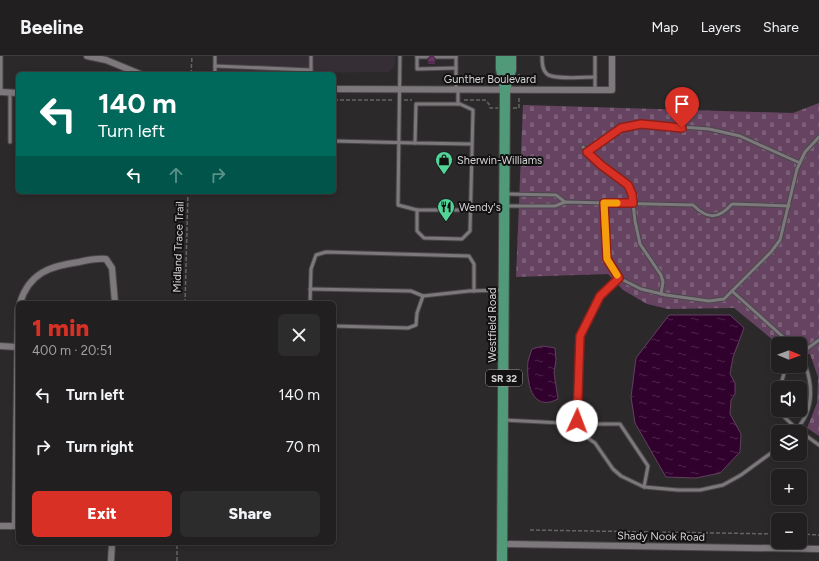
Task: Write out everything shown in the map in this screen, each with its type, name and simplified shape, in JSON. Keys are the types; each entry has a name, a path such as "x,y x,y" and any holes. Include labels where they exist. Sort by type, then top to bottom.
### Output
{"main road":[{"name":"Westfield Road","path":"501,56 501,69 505,89 502,561"},
{"name":"Westfield Road","path":"505,89 511,70 511,56"}],"street":[{"path":"87,56 106,60 135,72"},
{"name":"Gunther Boulevard","path":"336,89 612,90 612,56"},
{"path":"1,92 16,93"},
{"path":"21,301 34,277 44,270 96,259 106,259 112,268 116,301"},
{"path":"0,346 16,347"},
{"path":"0,526 16,526"},
{"name":"Shady Nook Road","path":"502,544 819,550"},
{"path":"111,561 112,545"}],"lane":[{"path":"1,56 1,92"},
{"path":"215,56 215,72"},
{"path":"215,66 311,72 312,56"},
{"path":"400,56 398,205 417,210 470,210"},
{"path":"428,57 417,56 417,69 456,68"},
{"path":"542,56 542,63 548,75 555,77 595,77"},
{"path":"595,56 595,90"},
{"path":"435,57 456,57 458,102"},
{"path":"10,93 10,142"},
{"path":"415,143 416,104 458,102 473,110 470,231 462,239 424,238 417,231 417,210"},
{"path":"587,152 621,128 641,124 709,129 740,136 800,163"},
{"path":"604,203 607,259 619,278 641,289 661,294 709,301 724,299 771,252 780,240 797,169 806,152 819,137"},
{"path":"336,141 472,144"},
{"path":"583,147 601,165 628,185 632,194 640,244 662,275 663,282 661,294"},
{"path":"505,194 556,196 565,202"},
{"path":"505,206 555,206 565,202 693,205 700,212 709,215 718,215 724,213 732,204 789,206"},
{"path":"310,301 311,269 316,255 326,252 469,256 474,264 474,290"},
{"path":"573,429 577,421 580,336 600,296 619,278"},
{"path":"310,289 412,291 422,296 474,290 504,290"},
{"path":"732,291 782,337"},
{"path":"336,326 408,328 416,325 417,314 422,296"},
{"path":"807,348 819,340"},
{"path":"800,425 808,413 811,399 807,373"},
{"path":"577,414 595,414 595,424 620,424 648,466 644,487"},
{"path":"784,417 791,425"},
{"path":"503,420 562,423 595,443 613,469 621,476 644,487 700,490 723,485 741,475 771,453"},
{"path":"807,438 819,445"}],"path":[{"path":"191,72 192,56"},
{"path":"458,102 485,100 489,104 490,108 519,108 520,69"},
{"path":"336,100 414,100"},
{"name":"Midland Trace Trail","path":"184,301 188,194"},
{"path":"530,530 771,534"},
{"path":"807,534 819,534"},
{"path":"177,545 177,561"}],"shaded area":[{"path":"218,56 395,56 395,67 388,72 218,71"}],"green space":[{"path":"819,103 819,436 807,428 817,403 818,377 810,354 807,354 807,337 771,337 771,338 734,308 668,309 647,304 623,290 608,274 516,277 523,105 793,113"}],"water":[{"path":"669,315 730,315 744,328 733,357 730,374 735,383 735,394 731,400 730,414 741,434 740,452 720,473 696,478 666,477 635,423 631,397 636,358"},
{"path":"543,346 555,348 556,360 554,373 558,399 549,402 542,402 536,398 529,386 528,377 528,361 532,349"}],"building":[{"path":"431,56 435,58 435,62 428,62 428,58"}],"slow traffic":[{"path":"617,203 604,203 607,259 617,275"}],"place":[{"name":"Sherwin-Williams","path":"444,175"},
{"name":"Wendy's","path":"446,222"}],"route":[{"path":"577,421 580,336 600,296 619,278 607,259 604,203 633,203 632,194 628,185 601,165 587,152 621,128 641,124 682,128"}]}
